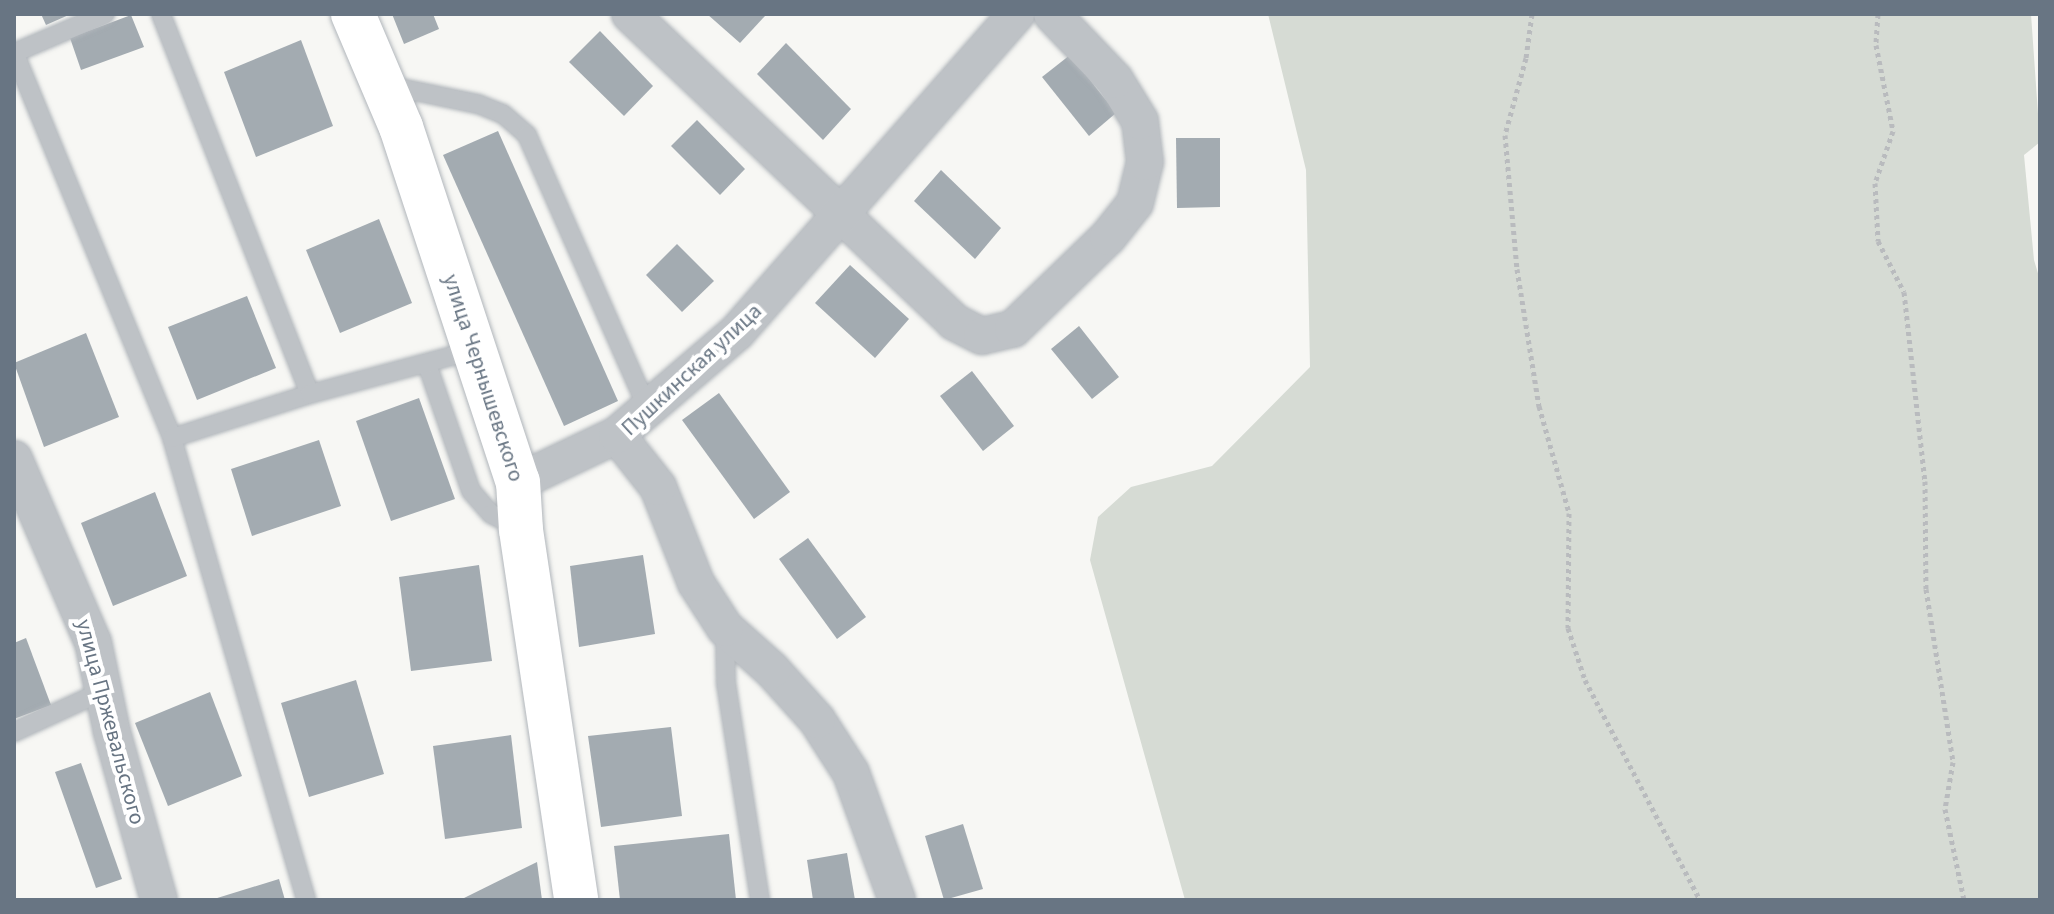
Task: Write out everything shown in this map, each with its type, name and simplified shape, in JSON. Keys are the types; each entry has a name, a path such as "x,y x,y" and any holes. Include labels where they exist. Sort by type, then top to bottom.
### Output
{"street":[{"name":"улица Чернышевского","path":"353,14 401,127 518,482 521,530 576,900"},
{"path":"630,14 954,322 982,336 1013,329 1108,237 1135,203 1145,162 1140,121 1115,80 1052,14"},
{"name":"Пушкинская улица","path":"897,900 851,773 817,720 772,670 725,628 696,583 658,487 617,435 737,332 793,272 838,213 1016,14"},
{"path":"518,482 617,435"},
{"name":"улица Пржевальского","path":"14,459 93,642 103,691 159,900"}],"lane":[{"path":"105,14 14,53 172,438 306,900"},
{"path":"161,14 310,394"},
{"path":"383,84 478,104 503,114 527,135 647,407"},
{"path":"172,438 310,394 474,350"},
{"path":"427,364 471,491 491,514 521,530"},
{"path":"725,628 726,683 760,900"},
{"path":"14,732 103,691"}],"path":[{"path":"1532,14 1526,58 1505,135 1517,269 1539,406 1569,513 1568,628 1585,680 1700,900"},
{"path":"1878,14 1876,45 1893,131 1875,183 1878,241 1904,292 1925,481 1926,589 1953,762 1945,809 1964,900"}],"shaded area":[{"path":"1268,14 2031,14 2040,142 2024,155 2034,260 2040,280 2040,900 1185,900 1090,560 1098,517 1131,487 1212,466 1310,367 1306,170"}],"building":[{"path":"41,14 71,14 46,25"},
{"path":"392,14 433,14 439,29 404,44"},
{"path":"707,14 762,14 765,16 740,43"},
{"path":"131,15 144,47 81,70 70,38"},
{"path":"600,31 653,86 624,116 569,62"},
{"path":"301,40 333,126 256,157 224,72"},
{"path":"786,43 851,109 823,140 757,74"},
{"path":"1070,55 1116,113 1089,136 1042,77"},
{"path":"697,120 745,169 720,195 671,146"},
{"path":"498,131 618,401 564,426 443,155"},
{"path":"1176,138 1220,138 1220,207 1177,208"},
{"path":"941,170 1001,228 975,259 914,201"},
{"path":"379,219 412,303 340,333 306,250"},
{"path":"677,244 714,281 682,312 646,275"},
{"path":"850,265 909,319 875,358 815,303"},
{"path":"247,296 276,368 197,400 168,327"},
{"path":"1079,326 1119,377 1092,399 1051,349"},
{"path":"86,333 119,417 44,447 14,363"},
{"path":"972,371 1014,426 983,451 940,396"},
{"path":"719,393 790,492 754,519 682,420"},
{"path":"419,398 455,499 391,521 356,421"},
{"path":"319,440 341,506 252,536 231,469"},
{"path":"155,492 187,576 113,606 81,523"},
{"path":"808,538 866,617 837,639 779,559"},
{"path":"643,555 655,634 579,647 570,566"},
{"path":"479,565 492,661 411,671 399,577"},
{"path":"26,638 51,705 14,719 14,643"},
{"path":"356,680 384,774 309,797 281,703"},
{"path":"210,692 242,776 168,806 135,723"},
{"path":"671,727 682,816 601,827 588,736"},
{"path":"511,735 522,828 445,839 433,746"},
{"path":"81,763 122,879 96,888 55,772"},
{"path":"963,824 983,889 944,900 925,836"},
{"path":"729,834 736,900 620,900 614,846"},
{"path":"847,853 855,900 813,900 807,860"},
{"path":"537,862 542,900 460,900"},
{"path":"279,879 285,900 214,900 214,899"}]}
